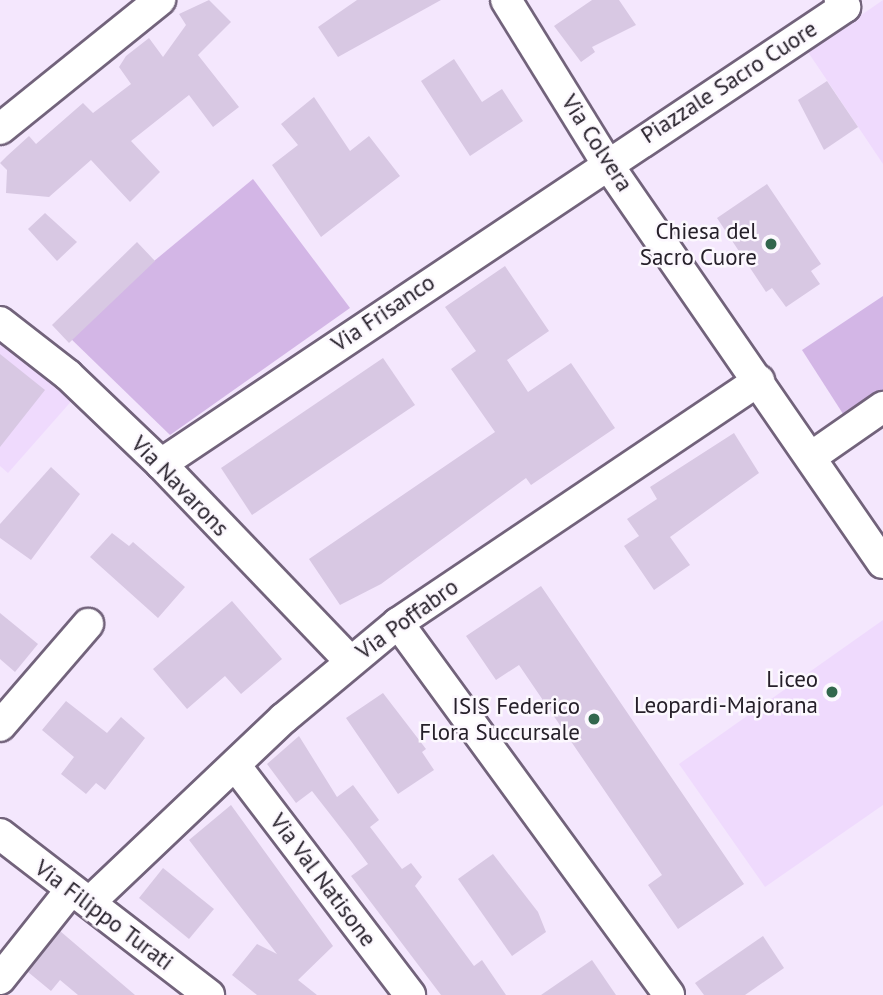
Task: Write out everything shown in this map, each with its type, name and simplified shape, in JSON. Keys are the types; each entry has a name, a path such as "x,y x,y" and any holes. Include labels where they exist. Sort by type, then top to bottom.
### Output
{"street":[{"path":"0,129 160,0"},
{"name":"Via Colvera","path":"506,0 607,162 883,563"},
{"name":"Piazzale Sacro Cuore","path":"607,162 847,3"},
{"name":"Via Frisanco","path":"161,464 607,162"},
{"name":"Via Navarons","path":"0,322 68,375 161,464 350,661"},
{"name":"Via Poffabro","path":"0,979 80,896 235,765 350,661 398,623 759,380"},
{"path":"811,457 883,407"},
{"path":"398,623 669,995"},
{"path":"0,726 88,624"},
{"name":"Via Val Natisone","path":"235,765 410,995"},
{"name":"Via Filippo Turati","path":"0,834 209,995"}],"shaded area":[{"path":"883,0 883,164 808,52"},
{"path":"253,179 350,308 170,435 66,334"},
{"path":"883,296 883,390 845,417 802,350"},
{"path":"0,340 75,397 8,473 0,466"},
{"name":"Liceo Leopardi-Majorana","path":"883,620 883,805 765,887 679,764"}],"building":[{"path":"209,0 231,22 198,55 239,107 213,127 189,95 131,141 160,172 130,202 91,160 49,197 6,193 7,170 0,163 7,156 29,136 36,144 83,103 93,113 131,84 119,67 126,56 149,38 163,57 186,25 179,14"},
{"path":"357,0 441,0 338,57 318,27"},
{"path":"592,0 619,0 636,25 592,47 595,52 581,62 554,26"},
{"path":"454,59 482,102 502,89 523,121 470,156 421,81"},
{"path":"827,81 858,127 824,150 798,100"},
{"path":"314,97 350,151 369,136 400,176 321,237 272,165 298,145 281,124"},
{"name":"Chiesa del Sacro Cuore","path":"767,184 821,264 811,271 820,284 786,307 772,288 766,292 717,218"},
{"path":"45,213 77,242 57,261 28,229"},
{"path":"137,242 155,261 69,343 52,325"},
{"path":"505,266 549,331 507,360 528,392 571,363 615,428 531,485 526,478 381,584 340,605 309,559 495,432 451,369 476,351 445,307"},
{"path":"0,354 45,390 0,447"},
{"path":"383,358 415,405 252,515 221,468"},
{"path":"734,433 759,473 670,537 690,565 654,590 624,546 639,536 627,519 657,499 650,487"},
{"path":"51,467 80,494 31,560 0,538 0,524"},
{"path":"112,533 129,546 133,542 185,587 158,618 90,557"},
{"name":"ISIS Federico Flora Succursale","path":"541,586 744,884 678,929 648,885 662,875 519,665 496,680 466,636"},
{"path":"232,601 282,659 241,694 225,676 187,709 153,669"},
{"path":"0,613 38,644 15,672 0,659"},
{"path":"383,693 426,749 422,752 434,770 398,794 346,718"},
{"path":"66,701 107,733 121,717 145,738 105,790 96,783 86,794 61,774 74,757 42,730"},
{"path":"299,736 337,797 353,785 379,820 370,827 402,869 411,863 422,877 415,886 474,966 482,960 506,995 441,995 351,876 368,864 351,841 312,791 296,803 267,764"},
{"path":"231,805 333,946 298,980 317,995 257,995 232,975 257,944 277,954 189,840"},
{"path":"493,854 538,912 546,932 512,956 458,879"},
{"path":"163,868 214,909 189,939 139,898"},
{"path":"60,931 135,995 78,995 60,980 51,991 28,972"},
{"path":"763,936 784,968 745,995 704,995 695,983"},
{"path":"592,960 616,995 541,995"}],"place":[{"name":"Chiesa del Sacro Cuore","path":"771,244"},
{"name":"Liceo Leopardi-Majorana","path":"832,692"},
{"name":"ISIS Federico Flora Succursale","path":"594,719"}]}
